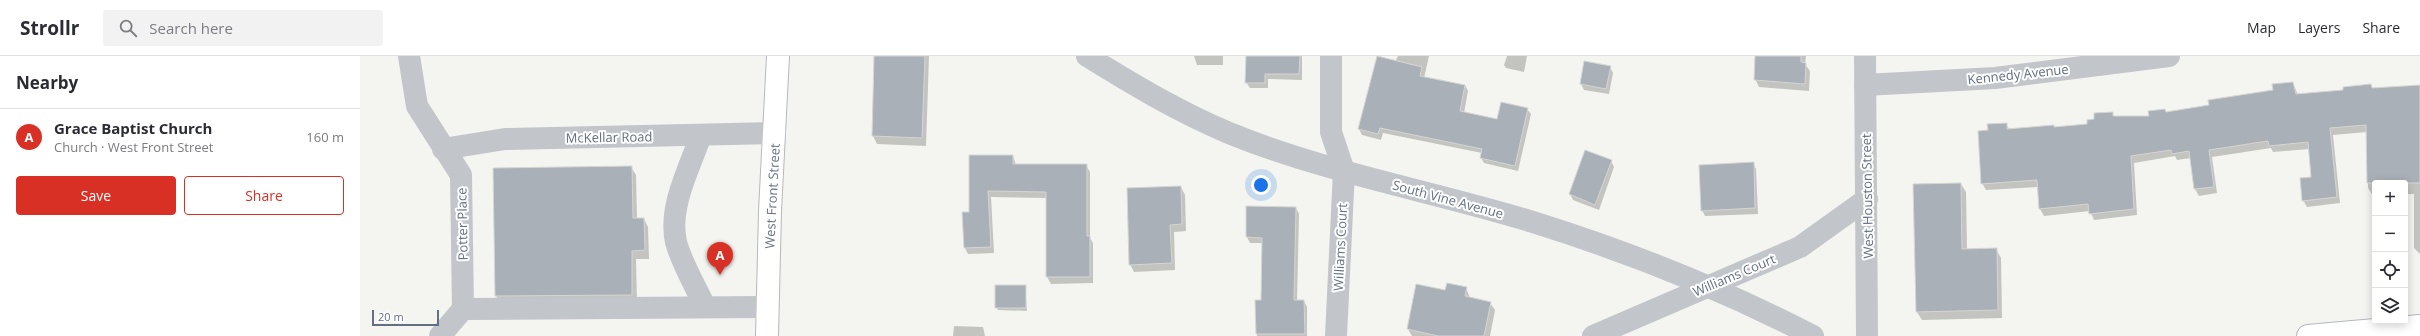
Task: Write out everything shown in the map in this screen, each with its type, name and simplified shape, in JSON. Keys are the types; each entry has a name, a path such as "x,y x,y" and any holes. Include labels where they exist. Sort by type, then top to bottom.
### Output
{"main road":[{"name":"West Front Street","path":"767,336 778,56"},
{"path":"2308,336 2409,330"}],"street":[{"name":"Potter Place","path":"409,56 417,106 461,175 463,309"},
{"name":"South Vine Avenue","path":"1087,56 1167,102 1228,132 1344,171 1534,223 1708,286 1813,336"},
{"path":"1331,56 1331,132 1344,171"},
{"name":"West Houston Street","path":"1865,56 1867,336"},
{"name":"Kennedy Avenue","path":"1865,86 1996,78 2085,62 2169,56"},
{"name":"McKellar Road","path":"443,149 505,138 775,134"},
{"path":"701,135 675,212 674,230 676,244 705,307"},
{"name":"Williams Court","path":"1338,332 1344,171"},
{"name":"Williams Court","path":"1593,336 1800,247 1867,200"},
{"path":"440,336 463,309 767,307"}],"building":[{"path":"874,56 925,56 922,138 872,136"},
{"path":"1246,56 1300,56 1299,74 1265,74 1265,83 1245,83"},
{"path":"1377,56 1422,67 1420,76 1465,85 1460,111 1497,119 1501,102 1528,108 1515,166 1480,158 1482,149 1380,128 1378,134 1358,129"},
{"path":"1755,56 1801,56 1801,62 1806,63 1805,84 1754,80"},
{"path":"1584,61 1611,66 1606,89 1580,84"},
{"path":"2293,82 2296,94 2343,90 2343,87 2371,84 2372,88 2420,85 2420,183 2408,183 2408,180 2372,180 2372,183 2367,183 2366,125 2330,128 2337,197 2302,201 2300,178 2311,177 2308,142 2269,146 2268,141 2209,150 2214,187 2194,189 2189,151 2172,154 2171,150 2131,156 2134,209 2089,214 2088,204 2039,209 2037,180 1981,184 1978,131 1988,130 1987,124 2007,123 2007,129 2054,125 2054,127 2087,124 2087,120 2094,119 2094,113 2113,112 2113,116 2149,116 2148,111 2165,109 2166,112 2209,105 2208,100 2273,90 2272,84"},
{"path":"1585,150 1612,160 1595,205 1569,194"},
{"path":"969,155 1013,155 1013,164 1087,164 1087,236 1090,236 1090,277 1046,277 1046,192 988,191 991,247 964,248 962,212 969,212"},
{"path":"1754,162 1755,208 1701,211 1699,165"},
{"path":"632,166 633,218 644,218 645,250 632,251 632,295 495,296 493,168"},
{"path":"1961,183 1962,249 1997,248 1998,310 1916,312 1913,184"},
{"path":"1181,186 1182,224 1170,225 1172,263 1129,265 1127,188"},
{"path":"1246,206 1296,207 1294,300 1304,300 1305,334 1256,334 1255,300 1261,300 1262,238 1246,237"},
{"path":"1447,283 1467,287 1465,296 1491,302 1484,336 1438,336 1407,329 1416,284 1445,290"},
{"path":"995,285 1026,285 1026,308 995,308"}],"place":[{"name":"Grace Baptist Church","path":"720,275"}]}
